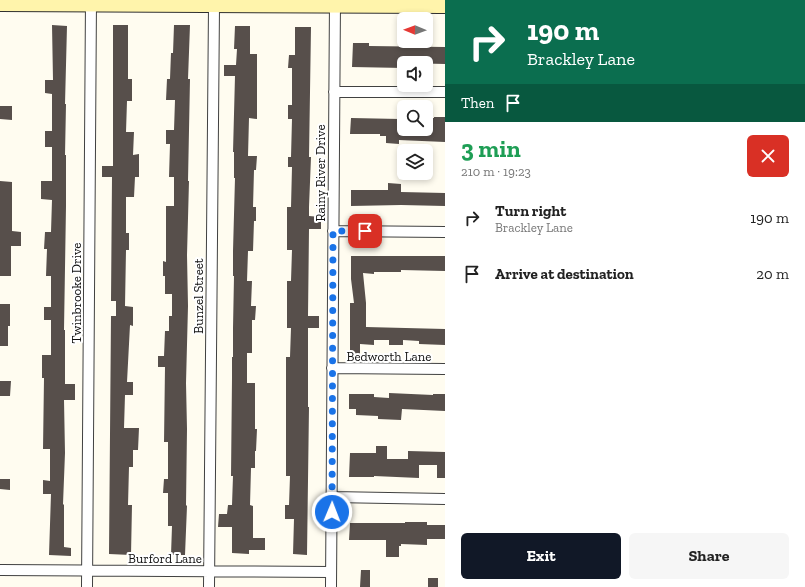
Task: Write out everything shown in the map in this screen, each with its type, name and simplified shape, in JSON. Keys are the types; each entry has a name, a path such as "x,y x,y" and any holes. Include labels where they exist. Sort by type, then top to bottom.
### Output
{"main road":[{"path":"0,4 90,2 214,6 335,3 445,6"}],"street":[{"name":"Twinbrooke Drive","path":"87,587 90,2"},
{"name":"Rainy River Drive","path":"331,587 335,3"},
{"name":"Bunzel Street","path":"209,587 214,6"},
{"path":"334,92 445,92"},
{"path":"333,231 445,232"},
{"name":"Bedworth Lane","path":"332,368 445,369"},
{"path":"332,497 445,499"},
{"name":"Burford Lane","path":"0,570 331,572"}],"building":[{"path":"52,25 67,26 65,104 65,384 75,384 75,400 64,400 65,453 63,504 64,547 71,548 71,556 49,555 51,494 43,494 43,480 50,481 50,449 43,449 44,378 42,378 42,355 51,355 51,320 44,320 44,307 51,307 51,276 46,276 47,249 44,249 45,232 51,232 52,200 41,199 41,181 52,181 52,147 45,147 45,131 52,131 52,94 45,93 45,80 53,80"},
{"path":"113,25 128,25 128,79 132,79 132,101 127,101 126,132 134,132 133,155 139,154 139,177 135,177 134,197 126,197 126,233 129,233 129,250 126,250 125,306 133,307 133,326 130,325 127,382 133,382 133,395 125,395 124,428 139,428 138,450 133,450 133,467 129,467 128,505 132,505 131,555 109,554 111,316 116,316 116,301 111,301 112,177 102,177 102,166 113,166"},
{"path":"174,25 190,25 188,79 190,79 186,383 187,506 185,555 171,555 172,526 168,526 168,493 163,493 164,479 168,479 168,442 164,442 165,367 158,367 158,356 164,356 165,331 169,331 169,316 172,316 172,294 165,294 163,261 166,262 166,206 174,206 174,177 169,177 170,144 166,144 166,130 174,130 175,100 166,100 167,79 170,79 171,53 173,53"},
{"path":"235,26 250,26 250,54 257,54 257,119 249,118 248,156 257,156 256,170 254,170 253,207 256,207 256,221 254,221 253,251 248,251 247,281 252,281 251,306 256,306 255,320 252,320 252,353 247,353 247,383 255,383 255,429 257,429 255,468 251,468 250,505 253,506 253,538 265,538 265,550 249,550 249,554 232,553 232,527 218,527 219,514 227,514 228,505 232,505 233,476 231,476 235,178 233,152 235,76 224,76 224,65 236,65 237,49 234,49"},
{"path":"295,27 311,27 309,157 311,157 309,216 321,217 321,229 309,229 308,316 319,316 319,328 308,328 309,407 307,555 293,554 294,519 285,519 285,505 289,505 290,476 286,476 286,357 290,357 291,328 287,328 287,281 291,281 292,250 287,250 287,207 291,207 292,167 288,167 288,157 291,157 292,119 288,119 288,105 292,105 292,68 288,68 289,55 295,55"},
{"path":"353,43 369,43 369,46 397,46 397,48 445,47 445,64 433,64 433,56 397,56 397,68 352,67"},
{"path":"0,106 12,106 12,120 0,119"},
{"path":"445,117 445,142 399,140 399,144 386,143 386,136 380,136 380,134 350,134 351,118 397,119 397,136 433,136 434,118"},
{"path":"0,181 12,182 12,231 21,232 21,246 11,246 11,276 0,276"},
{"path":"388,183 401,184 401,192 445,193 445,206 351,206 351,190 388,190"},
{"path":"351,256 445,256 445,271 401,270 401,272 374,272 374,274 363,273 366,303 366,327 445,329 445,345 419,344 419,341 403,340 403,345 389,345 389,340 374,340 374,345 360,344 360,354 350,353 350,303 354,303 351,279"},
{"path":"0,304 10,304 8,346 0,346"},
{"path":"0,381 11,381 10,396 0,396"},
{"path":"389,393 433,395 445,394 445,411 402,409 401,420 378,419 378,416 356,415 356,409 349,409 349,394 374,394 374,397 389,398"},
{"path":"376,446 387,446 387,459 408,459 408,451 445,452 445,478 437,478 437,465 419,465 419,478 374,476 349,477 350,453 376,453"},
{"path":"0,479 10,479 10,490 0,489"},
{"path":"427,522 427,525 445,525 445,539 427,539 427,545 401,544 401,546 399,546 399,557 386,557 386,540 349,540 350,523"},
{"path":"361,570 370,570 370,587 360,587"},
{"path":"428,578 438,578 438,587 428,587"}],"route":[{"path":"332,512 333,231 365,231"}]}
